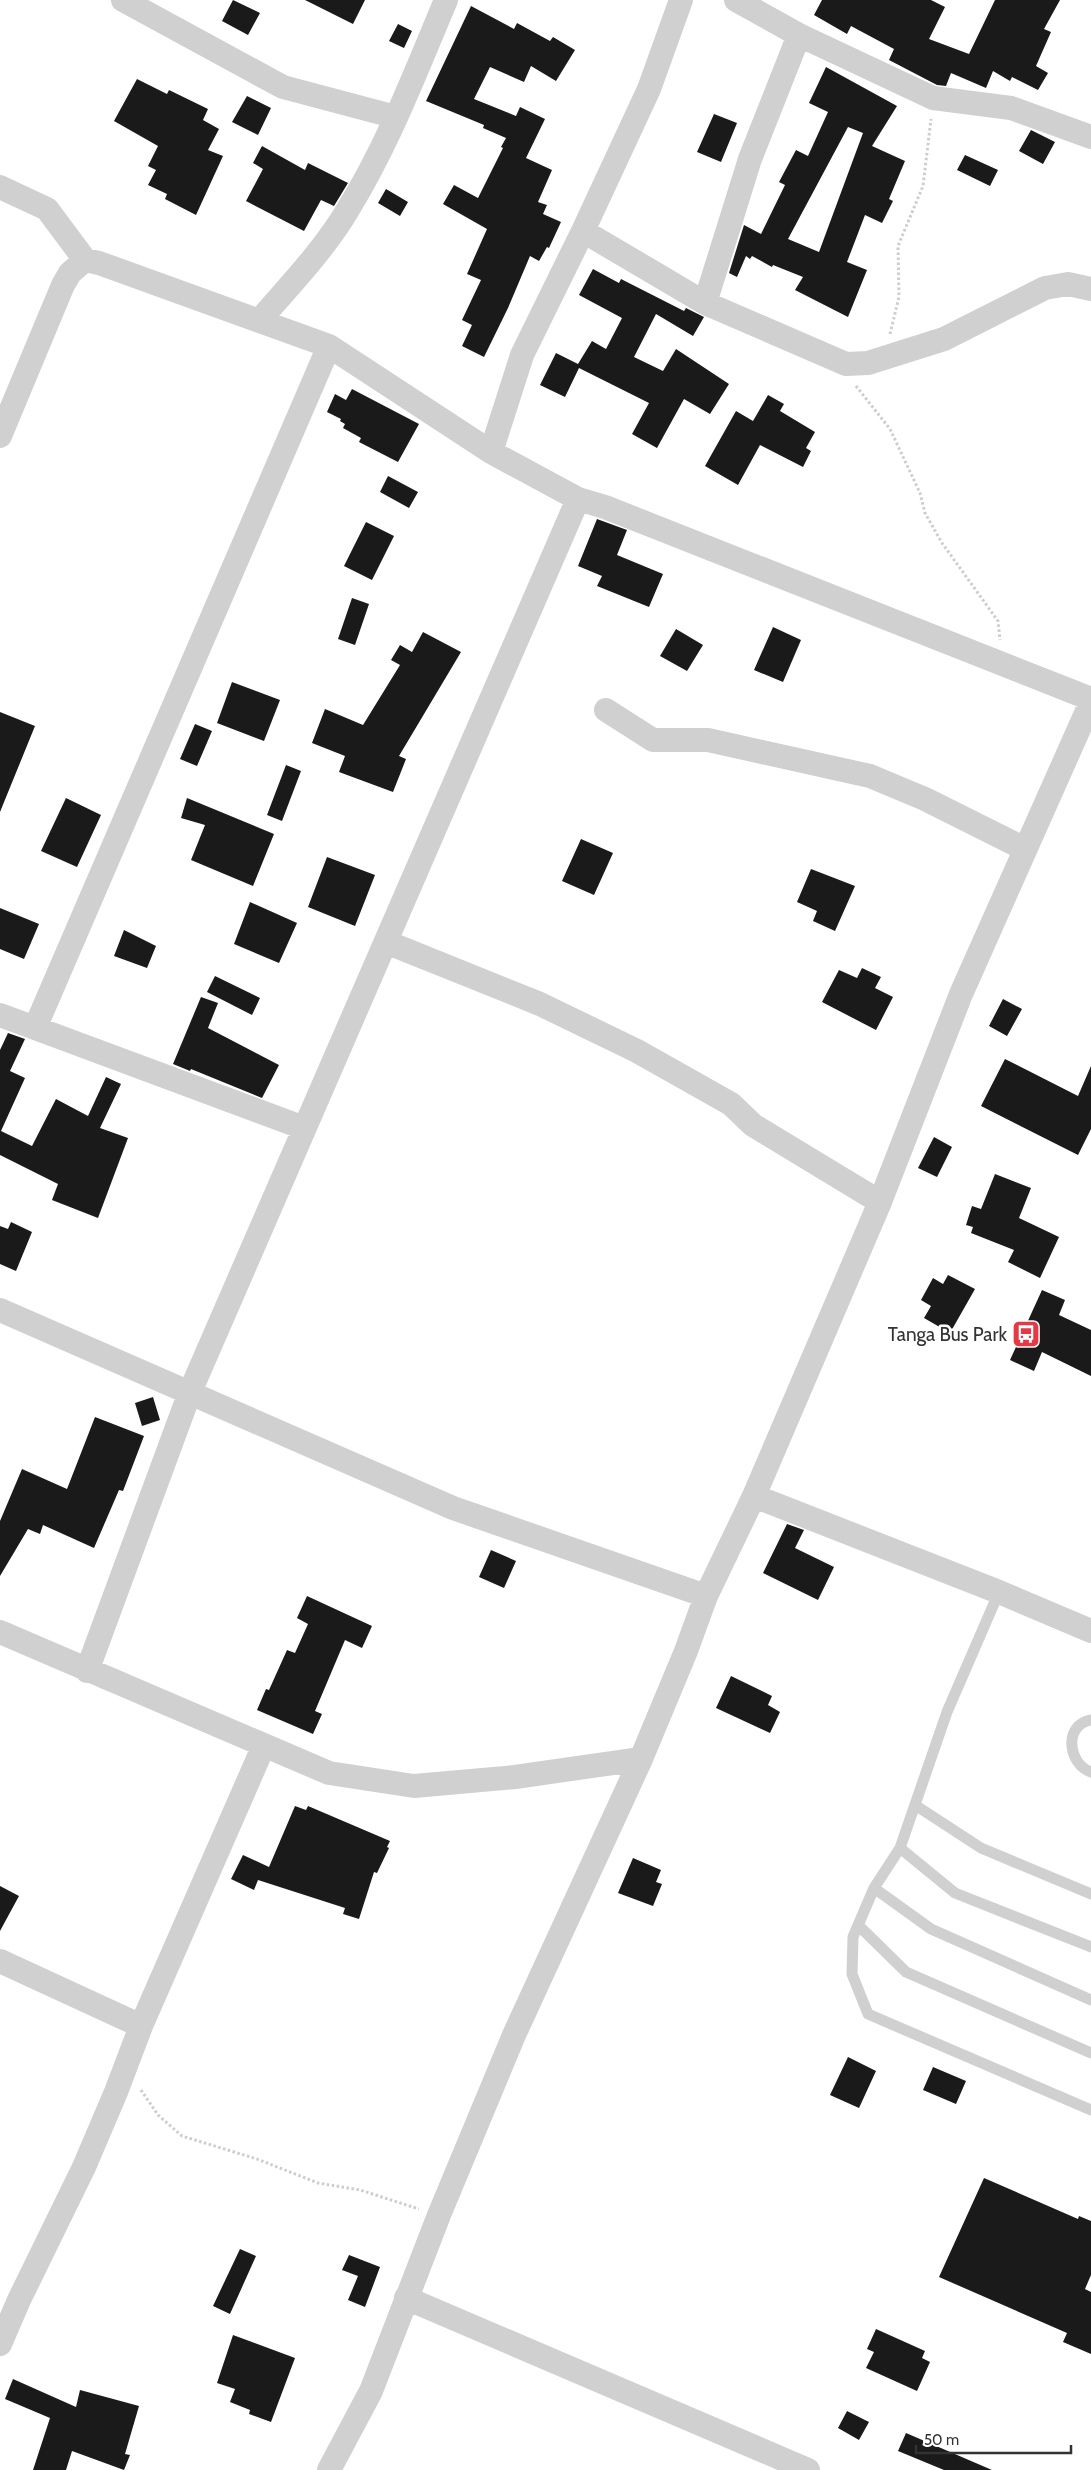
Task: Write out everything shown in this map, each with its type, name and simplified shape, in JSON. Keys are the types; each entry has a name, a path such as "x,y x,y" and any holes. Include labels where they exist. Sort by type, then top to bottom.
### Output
{"street":[{"path":"123,0 284,87 396,117"},
{"path":"260,322 314,256 347,211 396,117 446,0"},
{"path":"491,452 522,355 584,231 648,89 681,0"},
{"path":"736,0 799,35 933,98 1011,108 1091,137"},
{"path":"705,303 750,159 799,35"},
{"path":"0,187 46,209 85,260 99,263 329,346 491,452 578,499 623,514 1002,663 1091,700 962,994 880,1202 754,1496 706,1596 686,1651 641,1759 514,2035 439,2215 371,2390 329,2470"},
{"path":"584,231 705,303 846,364 868,363 944,339 1045,288 1068,284 1091,289"},
{"path":"0,436 64,284 70,273 85,260"},
{"path":"35,1028 329,346"},
{"path":"87,1671 190,1392 578,499"},
{"path":"606,710 654,740 708,740 870,776 926,798 1025,849"},
{"path":"386,942 540,1004 637,1051 731,1104 753,1125 880,1202"},
{"path":"0,1015 304,1128"},
{"path":"0,1310 454,1508 706,1596"},
{"path":"754,1496 999,1592 1089,1623"},
{"path":"0,1632 87,1671 329,1773 414,1786 515,1777 641,1759"},
{"path":"0,2344 18,2300 84,2167 141,2026 264,1746"},
{"path":"0,1961 141,2026"},
{"path":"406,2298 808,2470"}],"lane":[{"path":"999,1592 947,1712 900,1848 874,1888 853,1936 852,1974 868,2014 1091,2110"},
{"path":"1091,1720 1076,1730 1070,1742 1074,1756 1083,1769 1091,1772"},
{"path":"914,1805 981,1848 1091,1894"},
{"path":"900,1848 955,1894 1091,1947"},
{"path":"874,1888 931,1929 1091,2000"},
{"path":"858,1925 906,1972 1091,2053"}],"path":[{"path":"884,358 899,297 898,246 923,186 933,98"},
{"path":"853,383 890,428 920,493 925,512 942,543 998,621 1002,663"},
{"path":"126,2066 158,2115 182,2136 257,2159 318,2184 360,2190 439,2215"}],"building":[{"path":"233,0 260,13 248,35 222,21"},
{"path":"305,0 365,0 353,24"},
{"path":"822,0 931,0 945,7 929,39 969,54 995,0 1060,0 1044,29 1051,32 1036,66 1048,73 1038,90 1012,77 1010,81 993,71 986,88 951,73 946,86 937,85 889,60 894,49 851,26 847,34 814,15"},
{"path":"471,6 514,29 517,23 550,41 553,37 575,50 556,81 531,66 524,82 490,67 474,99 516,116 520,107 545,119 526,158 552,170 538,202 547,205 543,214 561,222 549,248 547,247 539,261 530,256 508,308 484,357 462,346 472,325 462,320 481,280 467,274 487,229 443,204 454,185 478,198 503,148 501,147 506,138 483,128 484,125 426,101"},
{"path":"398,24 412,31 404,48 389,41"},
{"path":"826,67 897,106 872,146 905,161 889,199 893,201 882,223 865,215 847,262 867,270 848,317 795,290 803,277 773,265 772,267 752,256 750,259 746,256 737,277 729,273 744,225 761,234 785,185 779,182 796,150 808,156 828,112 809,103","holes":["848,127 863,133 819,252 788,239"]},
{"path":"137,79 167,94 169,90 208,109 203,120 219,129 208,150 223,156 196,215 165,199 167,194 148,185 156,170 148,166 158,146 114,121"},
{"path":"247,96 271,108 258,135 232,122"},
{"path":"714,114 737,123 721,162 697,152"},
{"path":"1031,130 1055,142 1043,164 1019,151"},
{"path":"262,146 305,170 308,163 348,183 334,206 321,200 304,231 246,201 263,169 253,163"},
{"path":"965,155 998,170 990,186 957,170"},
{"path":"386,189 408,202 400,216 378,203"},
{"path":"593,269 619,283 621,279 684,311 686,308 704,317 693,336 656,314 634,357 663,371 676,349 729,384 710,414 684,399 657,448 632,434 649,403 579,368 565,397 540,385 556,353 578,364 592,341 606,349 622,318 579,295"},
{"path":"352,389 419,424 398,462 359,442 361,438 343,428 345,424 340,421 341,419 327,412 335,394 346,400"},
{"path":"768,395 784,404 780,411 815,432 806,448 811,451 803,467 760,445 738,485 705,466 736,411 753,421"},
{"path":"388,476 418,492 409,508 380,492"},
{"path":"597,519 627,530 617,555 663,574 649,607 597,586 602,576 578,566"},
{"path":"366,522 394,536 372,580 344,566"},
{"path":"352,598 369,604 355,645 338,639"},
{"path":"773,627 801,640 783,682 754,670"},
{"path":"676,629 703,645 687,671 660,656"},
{"path":"423,632 461,652 399,756 406,759 393,792 339,772 345,756 312,743 325,709 363,725 400,665 391,660 400,645 412,652"},
{"path":"232,682 280,700 264,741 217,723"},
{"path":"0,712 35,726 0,812"},
{"path":"195,724 212,731 197,766 180,759"},
{"path":"286,765 301,771 282,821 267,815"},
{"path":"66,798 101,815 77,867 41,851"},
{"path":"187,798 274,834 253,886 191,860 205,825 181,818"},
{"path":"581,839 613,853 594,895 562,881"},
{"path":"327,857 375,875 355,926 308,907"},
{"path":"811,869 855,886 835,931 813,921 817,911 797,902"},
{"path":"250,902 297,923 279,963 234,944"},
{"path":"0,908 39,924 24,959 0,949"},
{"path":"124,930 156,946 147,968 114,956"},
{"path":"862,968 881,977 875,988 893,997 876,1030 822,1002 839,970 857,978"},
{"path":"215,976 260,998 252,1015 207,992"},
{"path":"201,997 218,1003 208,1028 279,1065 262,1098 191,1069 190,1071 173,1064"},
{"path":"1003,999 1022,1009 1007,1036 989,1026"},
{"path":"8,1033 25,1039 10,1071 25,1078 1,1131 32,1146 56,1099 88,1116 106,1077 121,1084 100,1128 128,1138 98,1218 52,1200 58,1184 0,1155 0,1050"},
{"path":"1005,1059 1078,1096 1091,1066 1091,1129 1078,1155 981,1106"},
{"path":"934,1137 952,1147 937,1177 918,1168"},
{"path":"995,1174 1031,1188 1019,1218 1059,1237 1040,1278 1008,1262 1014,1250 971,1233 973,1227 966,1225 972,1206 981,1209"},
{"path":"11,1222 32,1232 16,1271 0,1264 0,1226 8,1229"},
{"path":"948,1275 975,1289 950,1333 924,1318 931,1306 921,1300 933,1278 943,1284"},
{"path":"1042,1290 1065,1300 1059,1315 1091,1330 1091,1376 1042,1352 1034,1371 1010,1360"},
{"path":"153,1397 160,1420 142,1426 135,1403"},
{"path":"95,1417 144,1436 123,1491 119,1490 94,1548 43,1525 40,1534 28,1529 0,1576 0,1521 22,1469 67,1489"},
{"path":"787,1524 804,1530 795,1548 834,1567 818,1600 763,1573"},
{"path":"491,1550 516,1561 504,1588 479,1577"},
{"path":"307,1596 372,1626 362,1648 345,1640 315,1711 322,1714 313,1734 257,1710 266,1689 269,1690 287,1650 295,1653 308,1624 297,1618"},
{"path":"731,1676 772,1696 768,1705 780,1712 770,1733 716,1708"},
{"path":"295,1806 306,1810 308,1806 390,1841 387,1847 389,1848 377,1873 374,1872 359,1919 343,1914 345,1908 258,1880 254,1890 231,1879 243,1855 269,1867"},
{"path":"633,1858 661,1870 656,1882 662,1884 653,1906 618,1893"},
{"path":"0,1886 19,1896 0,1931"},
{"path":"848,2057 876,2071 859,2108 830,2095"},
{"path":"933,2067 966,2081 956,2104 923,2090"},
{"path":"984,2178 1078,2219 1079,2216 1091,2221 1091,2275 1085,2289 1091,2292 1091,2354 1063,2342 1067,2333 939,2277"},
{"path":"240,2249 256,2256 230,2314 213,2306"},
{"path":"349,2255 380,2267 365,2307 348,2300 358,2276 342,2270"},
{"path":"876,2329 925,2351 922,2358 930,2362 917,2391 866,2368 874,2352 867,2349"},
{"path":"233,2335 295,2358 271,2422 249,2414 250,2410 230,2402 235,2389 217,2383"},
{"path":"13,2379 76,2407 80,2390 139,2406 125,2454 130,2455 124,2470 72,2451 66,2470 33,2470 50,2418 5,2399"},
{"path":"847,2411 869,2422 859,2440 838,2428"},
{"path":"906,2433 992,2470 944,2470 898,2451"}],"place":[{"name":"Tanga Bus Park","path":"1026,1334"}]}
